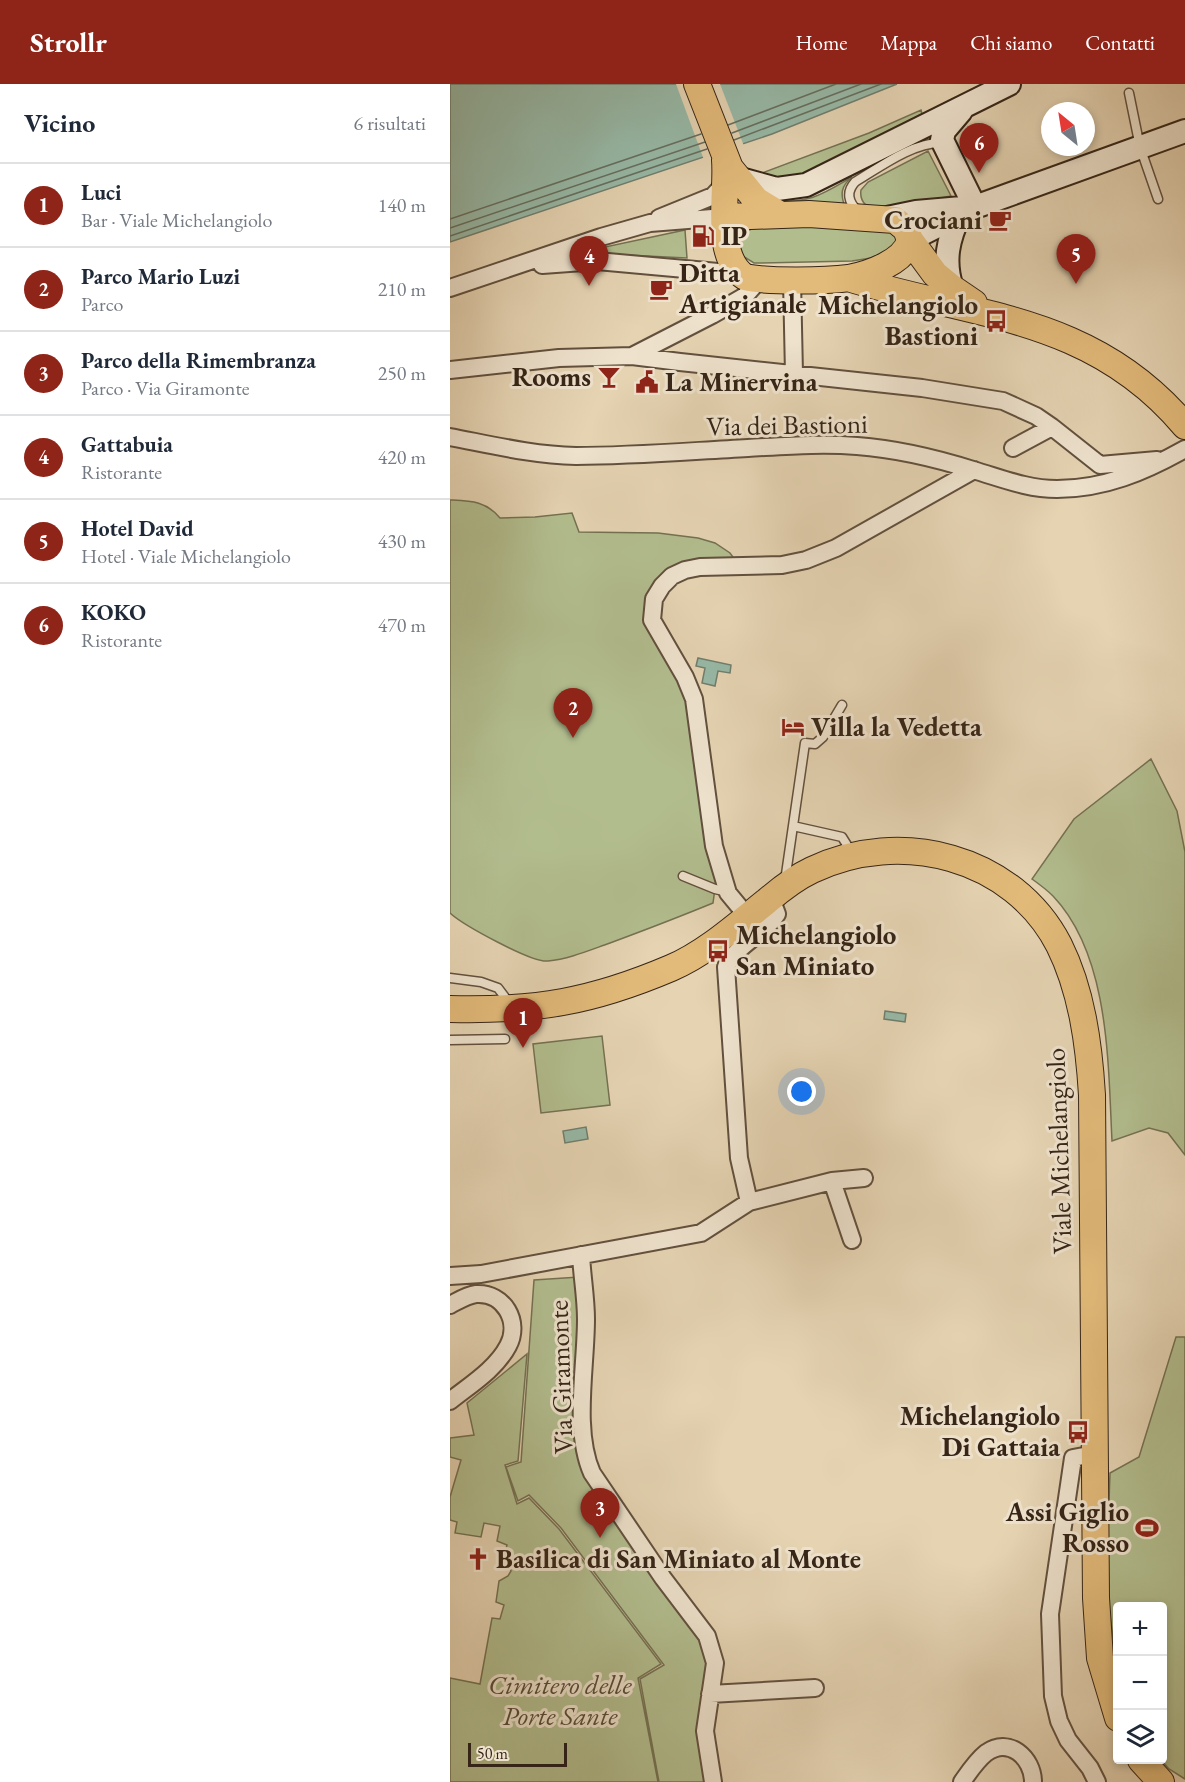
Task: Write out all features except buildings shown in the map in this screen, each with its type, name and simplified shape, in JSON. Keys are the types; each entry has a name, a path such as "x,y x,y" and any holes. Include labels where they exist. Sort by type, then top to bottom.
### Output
{"main road":[{"path":"697,84 729,174 724,217 729,255 750,277 792,280 848,278 896,259 907,249 910,240"},
{"path":"729,174 756,200 779,214"},
{"path":"724,217 779,214 876,218 903,225 910,240 935,274 989,312"},
{"path":"848,278 989,312 1055,333 1094,351 1149,390 1185,426"},
{"name":"Viale Michelangiolo","path":"450,1009 513,1010 581,1000 636,982 692,957 777,892 813,869 853,855 877,850 927,852 960,861 977,868 1010,888 1038,913 1065,958 1076,990 1085,1030 1092,1085 1096,1598 1100,1658 1115,1710"},
{"path":"1145,1764 1161,1782"}],"street":[{"path":"450,288 650,223 678,209 713,196 729,174 777,189 806,185 1009,84"},
{"path":"963,108 944,131 942,143 968,211"},
{"path":"910,240 968,211 1185,131"},
{"path":"876,218 916,212 968,211"},
{"path":"952,288 946,269 950,237 968,211"},
{"path":"650,223 724,217"},
{"path":"597,261 592,249 602,237"},
{"path":"515,268 597,261 750,277 745,296 632,356"},
{"path":"792,280 794,374"},
{"path":"450,370 560,358 632,356 922,388 984,397 1003,401 1022,409 1052,426 1100,465 1168,458"},
{"path":"1013,448 1052,426"},
{"name":"Via dei Bastioni","path":"450,437 547,454 574,456 633,455 803,445 850,446 932,458 1031,487 1073,489 1097,486 1128,477 1185,449"},
{"path":"747,916 728,893 714,846 694,699 685,677 652,620 654,599 672,576 685,570 700,567 782,565 836,548 974,470"},
{"path":"749,1202 739,1158 726,967 730,957 769,926 774,919 777,914 777,892"},
{"path":"450,1276 481,1274 701,1233 749,1202 832,1181 864,1178"},
{"path":"832,1181 852,1240"},
{"name":"Via Giramonte","path":"581,1255 586,1317 582,1430 586,1459 592,1473 663,1578 707,1636 715,1663 705,1731 713,1782"},
{"path":"450,1305 474,1295 492,1297 504,1304 510,1314 513,1327 511,1341 501,1357 487,1372 450,1401"},
{"path":"1094,1454 1073,1458 1050,1625 1053,1696 1059,1721 1068,1740 1097,1782"},
{"path":"710,1694 815,1688"},
{"path":"962,1782 985,1754 1004,1747 1013,1748 1025,1757 1032,1771 1033,1782"}],"lane":[{"path":"1129,93 1140,147 1158,199"},
{"path":"876,218 853,206 849,198 850,187 918,147 925,144 942,143"},
{"path":"777,892 793,826 806,743 815,744 822,737 842,705"},
{"path":"793,826 842,837 853,855"},
{"path":"683,876 728,893"},
{"path":"450,978 481,982 498,988 513,1010"},
{"path":"450,1040 505,1039"}],"green space":[{"path":"921,110 922,114 802,181 754,176 869,133"},
{"path":"928,151 951,196 881,210 873,209 863,202 861,190 868,182"},
{"path":"852,177 842,190 845,207 785,203 775,199 797,201 807,199"},
{"path":"759,225 893,230 898,240 888,251 871,258 852,261 754,263 741,255 738,245 742,234"},
{"path":"685,230 687,258 606,254 605,247"},
{"path":"450,500 484,505 500,518 572,513 579,532 658,533 698,538 715,543 730,553 736,561 699,562 649,598 690,701 717,874 713,903 587,951 548,961 513,950 450,913"},
{"path":"1151,759 1177,811 1185,852 1185,1155 1168,1133 1149,1128 1112,1141 1107,1045 1096,980 1086,949 1072,921 1053,896 1032,879 1074,819"},
{"path":"602,1036 610,1105 541,1113 533,1044"},
{"path":"579,1277 577,1434 707,1650 709,1782 659,1782 640,1679 664,1665 561,1528 529,1495 518,1501 506,1467 521,1462 534,1280"},
{"name":"Assi Giglio Rosso","path":"1176,1337 1185,1337 1185,1779 1165,1764 1167,1764 1167,1602 1113,1602 1113,1638 1106,1584 1110,1473 1139,1457"},
{"name":"Cimitero delle Porte Sante","path":"527,1354 518,1461 505,1465 517,1504 529,1498 559,1529 661,1664 638,1678 658,1782 450,1782 450,1678 480,1684 492,1618 500,1619 504,1605 496,1602 499,1581 508,1576 511,1571 509,1561 504,1557 507,1545 497,1541 500,1526 484,1523 481,1537 455,1533 457,1522 450,1520 450,1497 461,1460 450,1457 450,1438 474,1435 467,1403"}],"water":[{"path":"450,84 897,84 772,134 450,242"},
{"path":"698,658 731,665 730,673 718,671 715,686 702,683 705,668 696,666"},
{"path":"885,1011 906,1014 905,1022 884,1019"},
{"path":"586,1127 588,1139 565,1143 563,1131"}],"pier":[{"path":"676,84 720,84 744,146 704,160"}],"place":[{"name":"KOKO","path":"979,173"},
{"name":"Crociani","path":"1000,220"},
{"name":"IP","path":"703,236"},
{"name":"Hotel David","path":"1076,284"},
{"name":"Gattabuia","path":"589,286"},
{"name":"Ditta Artigianale","path":"661,289"},
{"name":"Michelangiolo Bastioni","path":"996,321"},
{"name":"Rooms","path":"609,377"},
{"name":"La Minervina","path":"647,382"},
{"name":"Villa la Vedetta","path":"793,727"},
{"name":"Parco Mario Luzi","path":"573,738"},
{"name":"Michelangiolo San Miniato","path":"718,951"},
{"name":"Luci","path":"523,1048"},
{"name":"Michelangiolo Di Gattaia","path":"1078,1432"},
{"name":"Assi Giglio Rosso","path":"1147,1528"},
{"name":"Parco della Rimembranza","path":"600,1538"},
{"name":"Basilica di San Miniato al Monte","path":"478,1559"}]}
